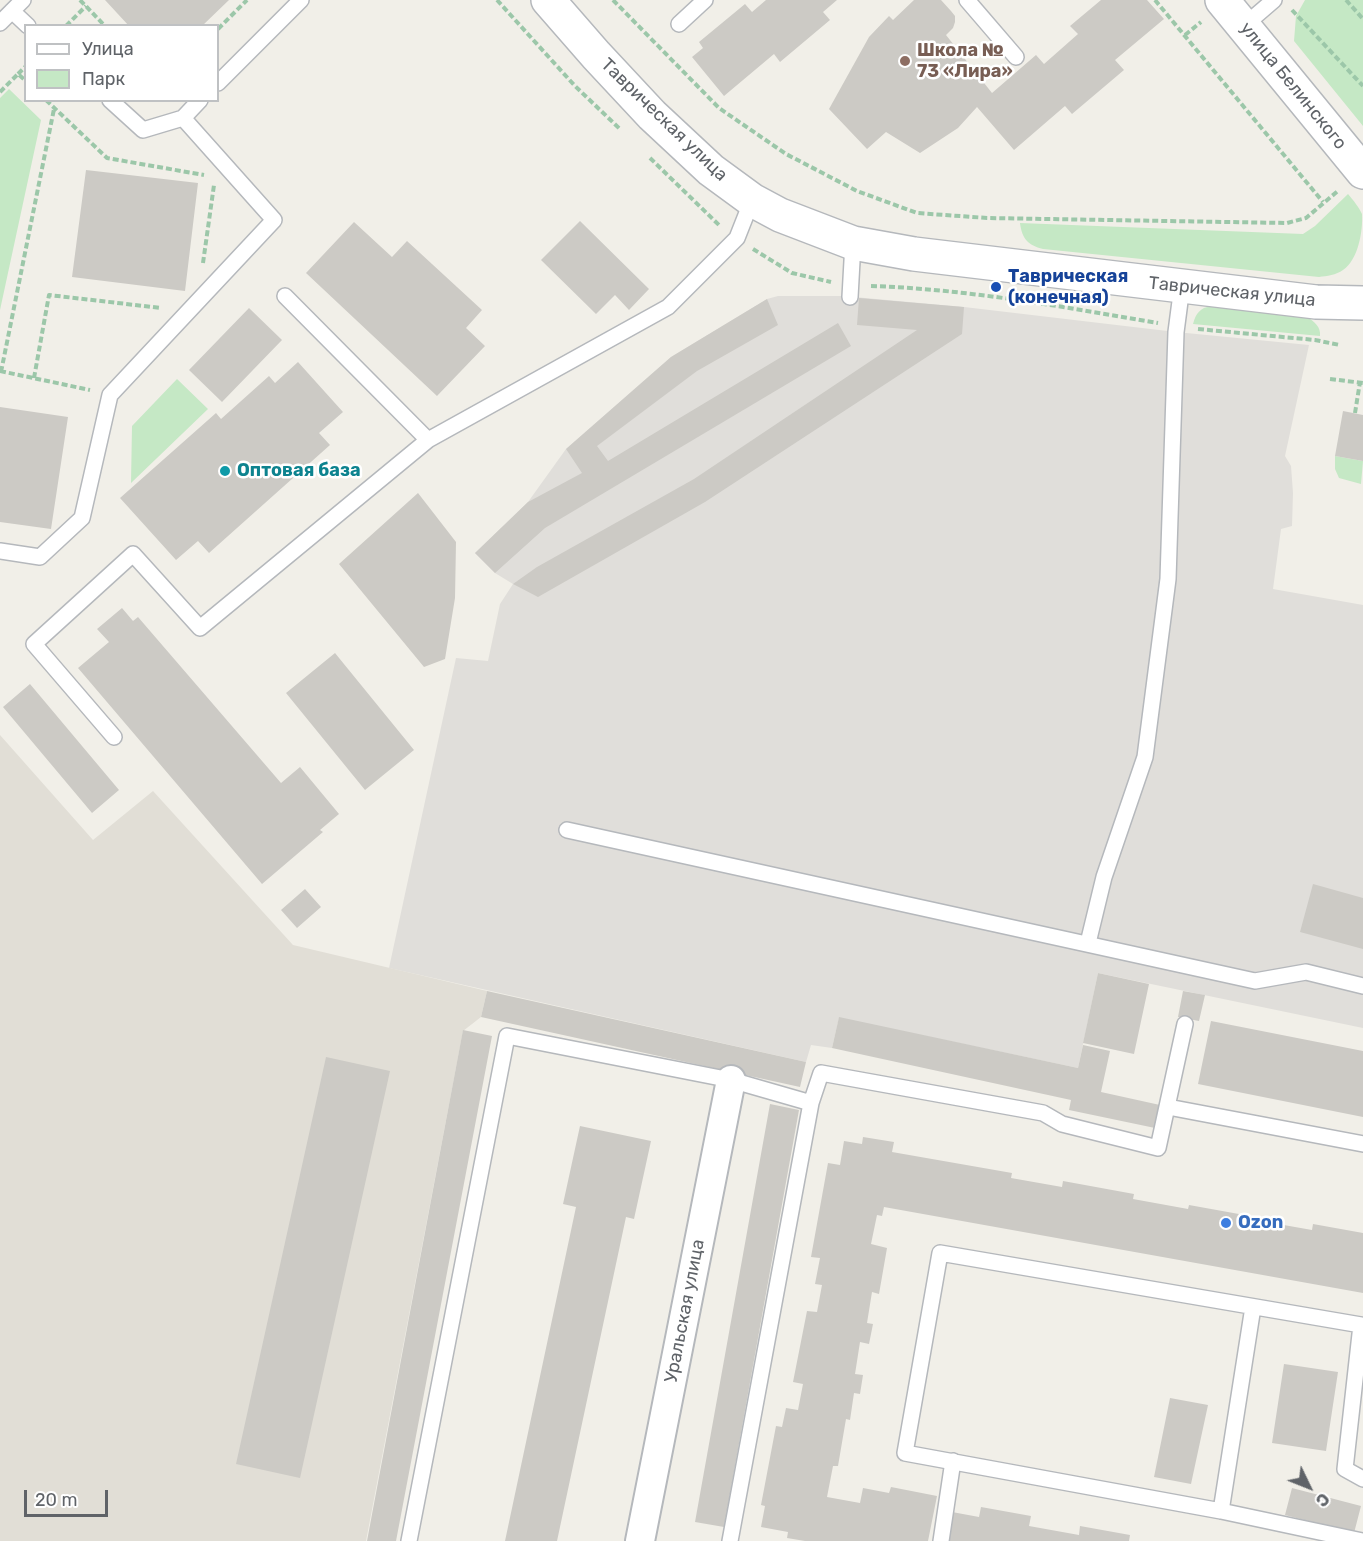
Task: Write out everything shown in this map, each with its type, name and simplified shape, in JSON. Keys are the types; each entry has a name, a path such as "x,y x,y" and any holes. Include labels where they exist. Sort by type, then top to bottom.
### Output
{"street":[{"name":"Таврическая улица","path":"548,0 652,115 711,170 752,200 780,215 853,243 914,254 1316,302 1363,303"},
{"name":"улица Белинского","path":"1222,0 1245,25 1352,180"},
{"path":"1316,302 1344,296 1363,281"},
{"name":"Уральская улица","path":"640,1541 731,1080"}],"lane":[{"path":"0,24 23,0"},
{"path":"219,82 301,0"},
{"path":"679,24 705,0"},
{"path":"968,0 1016,57"},
{"path":"1245,25 1274,0"},
{"path":"12,11 26,24"},
{"path":"112,102 143,130 183,118 198,102"},
{"path":"0,551 40,557 82,518 110,395 274,220 183,118"},
{"path":"114,737 34,644 133,554 200,628 428,440 668,307 738,238 752,200"},
{"path":"850,297 853,243"},
{"path":"1088,943 1104,877 1145,757 1168,579 1176,333 1182,286"},
{"path":"285,296 428,440"},
{"path":"567,830 1255,981 1306,972 1363,987"},
{"path":"730,1541 811,1103 821,1073 1042,1113 1062,1124 1158,1148 1185,1024"},
{"path":"409,1541 507,1036 731,1080 811,1103"},
{"path":"1168,1107 1363,1144"},
{"path":"1362,1541 1221,1511 905,1453 940,1253 1361,1325 1345,1469 1363,1479"},
{"path":"1221,1511 1253,1307"},
{"path":"941,1541 953,1461"}],"path":[{"path":"80,0 103,24"},
{"path":"219,28 247,0"},
{"path":"613,0 719,108 786,154 856,191 917,213 987,218 1287,223 1306,218 1352,180"},
{"path":"1155,0 1323,202"},
{"path":"1346,0 1363,19"},
{"path":"68,24 86,6"},
{"path":"1291,9 1363,86"},
{"path":"1185,35 1198,24"},
{"path":"0,92 24,68"},
{"path":"18,74 24,79"},
{"path":"48,102 107,158 205,175"},
{"path":"54,109 0,372 92,391"},
{"path":"202,267 216,176"},
{"path":"34,378 49,295 170,309"},
{"path":"1330,379 1362,383 1355,413"}],"shaded area":[{"path":"778,296 843,296 964,307 1309,345 1285,456 1291,466 1292,526 1281,529 1273,589 1363,605 1363,1028 1098,973 1078,1068 839,1018 832,1048 811,1045 806,1062 389,968 456,658 488,661 500,604 513,584 495,573 475,553 528,502 566,449 671,357 767,299"},
{"path":"0,735 93,840 153,791 293,945 487,991 481,1017 463,1031 366,1541 0,1541"}],"green space":[{"path":"1305,0 1363,0 1363,126 1294,41 1296,16"},
{"path":"9,89 41,120 0,310 0,98"},
{"path":"1348,194 1362,214 1362,229 1356,253 1343,270 1319,277 1043,249 1033,246 1027,240 1022,233 1020,223 1303,234 1315,226"},
{"path":"1211,306 1307,317 1316,325 1320,336 1193,324 1199,312"},
{"path":"177,379 208,409 131,483 132,426"},
{"path":"1335,456 1363,461 1361,484 1339,478 1335,469"}],"building":[{"path":"105,0 229,0 204,24 127,24"},
{"path":"766,0 837,0 823,12 830,20 780,62 774,54 724,96 692,57 703,48 699,42 745,4 752,12"},
{"path":"914,0 941,0 951,11 955,16 955,22 946,35 992,93 1036,55 1044,64 1078,34 1070,26 1101,0 1147,0 1164,19 1115,60 1124,70 1072,114 1065,106 1014,150 977,107 958,128 920,153 886,132 867,149 829,109 869,37 889,16 893,20"},
{"path":"86,170 198,183 185,291 72,277"},
{"path":"580,221 649,289 629,310 615,295 596,314 541,260"},
{"path":"354,222 392,257 407,241 482,310 466,328 485,346 437,396 306,273"},
{"path":"859,298 964,307 962,334 705,502 538,597 513,584 537,567 694,479 917,330 857,325"},
{"path":"767,299 778,325 697,371 597,446 608,461 838,323 851,346 545,528 495,573 475,553 528,502 582,473 566,449 671,357"},
{"path":"249,308 282,340 222,402 189,370"},
{"name":"Оптовая база","path":"298,362 343,412 319,433 330,445 209,553 198,541 176,560 120,498 216,413 221,419 269,376 275,383"},
{"path":"0,407 68,417 51,529 0,522"},
{"path":"1343,411 1363,415 1363,461 1335,456"},
{"path":"418,493 456,542 455,598 445,659 424,667 339,564"},
{"path":"122,608 133,621 138,617 281,783 300,767 339,814 320,830 323,832 262,884 78,668 109,642 97,629"},
{"path":"335,653 414,750 365,790 286,693"},
{"path":"30,684 119,790 92,813 3,707"},
{"path":"1313,884 1363,898 1363,949 1300,932"},
{"path":"305,889 321,907 297,928 281,910"},
{"path":"1098,973 1149,984 1134,1054 1083,1043"},
{"path":"487,991 806,1062 800,1087 481,1017"},
{"path":"1183,991 1205,995 1199,1021 1178,1017"},
{"path":"839,1017 1078,1068 1083,1045 1110,1051 1101,1092 1160,1105 1155,1128 1069,1110 1071,1100 832,1048"},
{"path":"1211,1021 1363,1051 1363,1117 1198,1084"},
{"path":"463,1030 492,1036 396,1541 367,1541"},
{"path":"326,1057 390,1071 300,1478 236,1464"},
{"path":"770,1104 799,1110 724,1527 695,1522"},
{"path":"580,1126 651,1141 634,1219 626,1217 557,1541 505,1541 576,1207 563,1204"},
{"path":"863,1137 894,1142 892,1152 1012,1173 1011,1178 1062,1187 1063,1181 1134,1194 1133,1199 1188,1209 1189,1205 1312,1230 1313,1224 1363,1233 1363,1293 884,1207 882,1216 877,1215 871,1244 887,1248 879,1294 872,1292 867,1323 873,1324 869,1344 860,1342 855,1374 863,1375 860,1394 854,1393 850,1420 846,1419 838,1466 833,1466 827,1497 860,1503 863,1488 889,1493 891,1487 937,1496 928,1541 805,1541 787,1538 788,1532 761,1527 765,1506 761,1505 776,1426 782,1427 786,1408 798,1410 803,1384 793,1382 807,1311 817,1312 822,1285 815,1284 820,1258 811,1257 828,1163 840,1165 844,1141 862,1144"},
{"path":"1284,1364 1338,1372 1326,1451 1272,1443"},
{"path":"1170,1398 1208,1405 1191,1484 1154,1477"},
{"path":"1292,1488 1361,1506 1354,1533 1285,1515"},
{"path":"981,1507 1031,1516 1029,1526 1079,1535 1080,1526 1130,1535 1129,1541 947,1541 952,1512 979,1517"}],"place":[{"name":"Школа № 73 «Лира»","path":"905,61"},
{"name":"Таврическая (конечная)","path":"996,287"},
{"name":"Оптовая база","path":"225,471"},
{"name":"Ozon","path":"1226,1223"}]}
